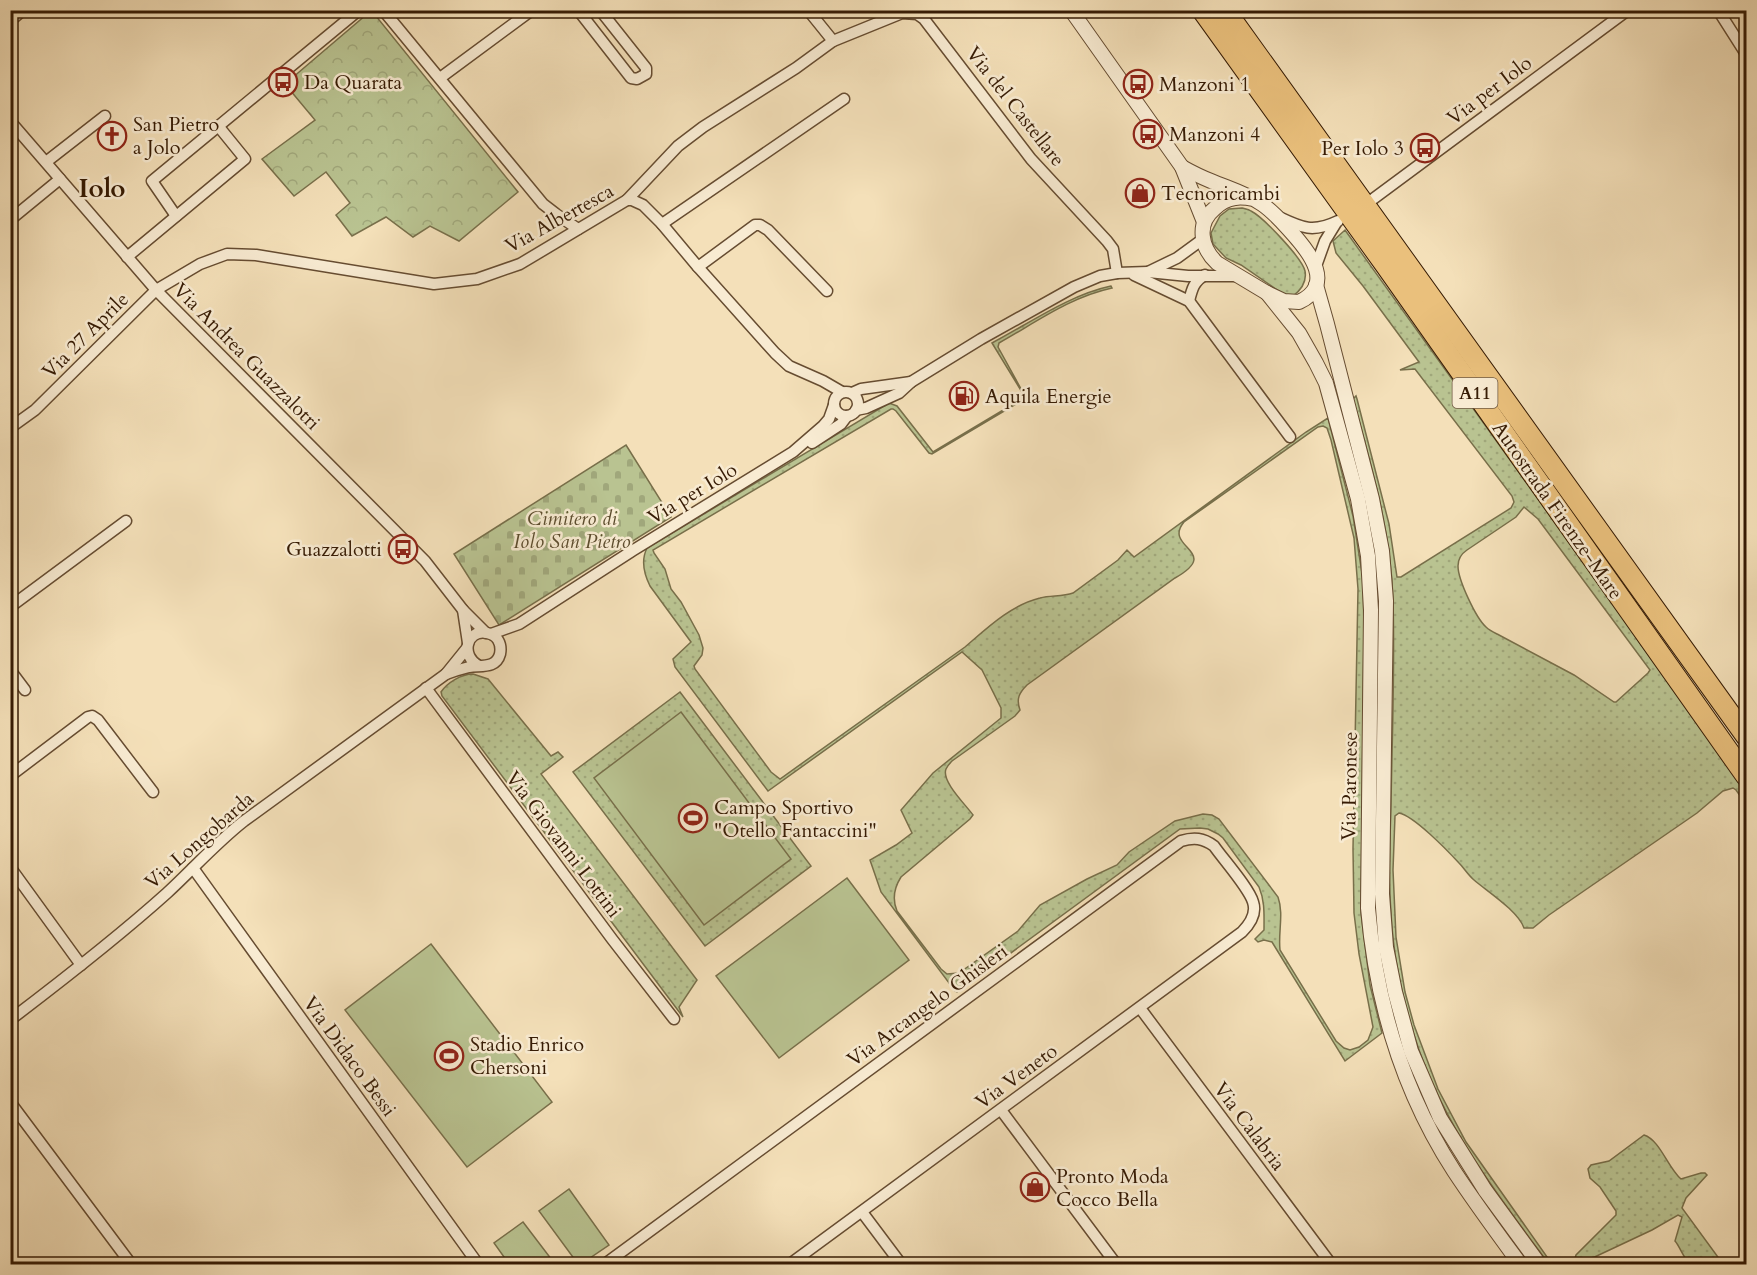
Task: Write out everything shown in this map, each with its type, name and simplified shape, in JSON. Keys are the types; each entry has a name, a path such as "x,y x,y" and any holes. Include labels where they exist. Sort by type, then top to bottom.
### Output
{"highway":[{"name":"Autostrada Firenze-Mare","path":"1202,10 1746,776"},
{"name":"Autostrada Firenze-Mare","path":"1225,10 1746,736"}],"street":[{"path":"10,21 24,10"},
{"path":"176,216 152,181 359,10"},
{"path":"383,10 543,204 578,229"},
{"path":"440,78 532,10"},
{"path":"578,10 631,78 637,79 646,74 646,68 600,10"},
{"path":"808,10 833,41"},
{"path":"1071,10 1182,167 1204,222"},
{"name":"Via per Iolo","path":"1373,199 1628,10"},
{"path":"1718,10 1746,54"},
{"name":"Via del Castellare","path":"627,200 678,146 833,41 902,13 910,13 924,19 1031,159 1107,241 1113,249 1121,273"},
{"path":"602,42 617,32"},
{"path":"662,224 844,99"},
{"path":"46,162 105,116"},
{"name":"Via Andrea Guazzalotri","path":"10,121 156,290 425,561 463,610 488,633"},
{"path":"128,257 245,159 219,127"},
{"path":"1182,167 1213,182 1236,189 1276,215 1301,227 1316,229 1338,221 1325,241 1316,266"},
{"path":"10,220 60,179"},
{"path":"1254,199 1225,200 1210,212 1202,230 1210,256 1227,269 1284,301 1299,302 1312,293 1316,285"},
{"name":"Via Albertesca","path":"156,290 200,264 227,254 256,255 434,284 477,279 520,264 627,200 632,200 643,205 662,224 698,267 789,366 847,393"},
{"path":"1276,215 1301,243 1316,266"},
{"path":"698,267 755,225 760,225 768,230 827,291"},
{"name":"Via per Iolo","path":"1148,272 1177,258 1203,239"},
{"name":"Via Paronese","path":"1316,266 1318,276 1316,285 1372,499 1382,551 1386,601 1382,894 1386,946 1395,992 1411,1051 1440,1118 1485,1190 1539,1264"},
{"name":"Via per Iolo","path":"793,452 818,441 852,413 899,393 911,382 981,339 1074,287 1100,276 1148,272 1188,276 1241,276"},
{"path":"1121,273 1143,278 1189,301 1290,437"},
{"path":"1189,301 1192,287 1205,275"},
{"name":"Via 27 Aprile","path":"10,429 35,410 156,290"},
{"name":"Via Paronese","path":"1268,293 1299,333 1317,363 1326,384 1358,499 1366,546 1371,610 1368,909 1371,942 1385,1015 1411,1090 1439,1146 1520,1264"},
{"name":"Via per Iolo","path":"847,393 911,382"},
{"path":"847,393 857,399 852,413 840,414 834,405 836,397 847,393"},
{"name":"Via per Iolo","path":"488,633 519,624 632,550 793,452 818,432 829,419 834,405"},
{"path":"10,607 126,521"},
{"name":"Via Andrea Guazzalotri","path":"463,610 468,645"},
{"name":"Via per Iolo","path":"501,646 519,624"},
{"path":"488,633 496,637 501,646"},
{"name":"Via Longobarda","path":"10,1020 132,923 227,834 446,674 475,635 488,633"},
{"path":"468,645 470,659 479,666"},
{"name":"Via Longobarda","path":"446,674 479,666 485,667 495,662 501,652 501,646"},
{"path":"10,670 25,690"},
{"name":"Via Giovanni Lottini","path":"426,688 674,1019"},
{"path":"10,776 92,716 98,720 153,792"},
{"name":"Via Arcangelo Ghisleri","path":"605,1264 1181,841 1192,837 1209,842 1214,846 1248,893 1254,910"},
{"path":"10,867 81,965"},
{"name":"Via Didaco Bessi","path":"193,868 478,1264"},
{"name":"Via Veneto","path":"790,1264 1242,932 1249,925 1254,910"},
{"name":"Via Calabria","path":"1140,1008 1331,1264"},
{"path":"10,1102 131,1264"},
{"path":"1000,1110 1116,1264"},
{"path":"862,1212 901,1264"}],"green space":[{"path":"366,15 376,16 518,192 459,241 430,226 413,237 386,217 352,236 336,215 350,203 326,172 294,196 262,159 315,120 285,84"},
{"path":"1242,208 1251,211 1264,221 1290,248 1302,265 1305,271 1304,282 1293,296 1283,294 1241,265 1226,258 1213,244 1211,233 1220,216 1229,209"},
{"path":"1345,230 1746,789 1746,804 1733,788 1723,791 1697,813 1533,928 1524,928 1516,915 1472,878 1447,850 1413,820 1399,813 1395,816 1393,870 1396,937 1405,992 1414,1025 1438,1089 1466,1142 1552,1264 1549,1264 1512,1214 1459,1135 1444,1108 1419,1050 1404,999 1394,947 1390,886 1394,652 1391,574 1379,498 1353,399 1356,396 1389,524 1397,577 1401,577 1511,508 1514,502 1512,496 1415,369 1400,370 1419,362 1336,253 1333,241","holes":["1524,507 1538,519 1650,670 1616,702 1574,675 1489,630 1477,616 1464,589 1458,566 1463,553 1516,517"]},
{"path":"1111,286 1112,288 1067,304 999,343 998,347 1026,398 932,454 896,411 891,409 653,550 665,569 671,589 699,635 703,648 702,655 694,666 695,669 771,772 780,779 965,647 1009,612 1029,601 1073,593 1118,560 1127,550 1134,557 1328,418 1353,516 1363,580 1361,913 1370,985 1382,1033 1345,1061 1272,942 1264,940 1258,942 1255,939 1264,930 1263,903 1259,887 1223,838 1208,829 1180,829 963,988 955,991 881,892 870,860 912,833 901,810 933,773 1001,718 1001,708 982,670 962,652 768,791 675,667 673,659 691,642 650,586 644,567 647,548 889,403 897,406 933,452 1025,397 992,343 1050,310 1095,290","holes":["1318,427 1327,428 1354,538 1358,589 1354,913 1359,954 1373,1027 1368,1040 1350,1050 1336,1041 1280,950 1281,910 1278,897 1219,819 1212,815 1203,814 1175,821 1129,852 1117,865 1040,905 1018,931 959,973 947,974 897,911 894,898 895,889 901,877 973,815 950,786 945,774 947,767 1015,716 1020,710 1019,696 1027,685 1188,569 1194,562 1193,555 1180,538 1179,531 1184,522"]},
{"name":"Cimitero di Iolo San Pietro","path":"626,445 671,517 499,625 454,554"},
{"path":"473,674 488,679 551,756 558,752 563,757 541,774 697,980 679,1007 683,1017 442,696 441,692 451,682 459,677"},
{"name":"Campo Sportivo \"Otello Fantaccini\"","path":"680,692 811,866 705,946 573,772"},
{"name":"Campo Sportivo \"Otello Fantaccini\"","path":"681,712 791,859 704,925 594,778"},
{"path":"847,878 909,960 779,1058 716,976"},
{"name":"Stadio Enrico Chersoni","path":"431,944 552,1102 467,1167 345,1010"},
{"path":"1644,1135 1655,1142 1681,1179 1701,1173 1707,1175 1686,1198 1682,1208 1723,1264 1691,1264 1688,1262 1675,1241 1682,1217 1678,1215 1584,1262 1574,1261 1576,1255 1616,1215 1616,1211 1600,1187 1590,1178 1588,1169 1591,1165 1609,1161"},
{"path":"569,1189 609,1245 581,1264 578,1264 539,1211"},
{"path":"523,1222 555,1264 509,1264 494,1243"}],"place":[{"name":"Da Quarata","path":"283,82"},
{"name":"Manzoni 1","path":"1138,84"},
{"name":"Manzoni 4","path":"1148,134"},
{"name":"San Pietro a Jolo","path":"112,136"},
{"name":"Per Iolo 3","path":"1425,148"},
{"name":"Tecnoricambi","path":"1140,193"},
{"name":"Aquila Energie","path":"964,396"},
{"name":"Guazzalotti","path":"403,549"},
{"name":"Campo Sportivo \"Otello Fantaccini\"","path":"693,818"},
{"name":"Stadio Enrico Chersoni","path":"449,1056"},
{"name":"Pronto Moda Cocco Bella","path":"1035,1187"}],"district":[{"name":"Iolo","path":"102,188"}]}
